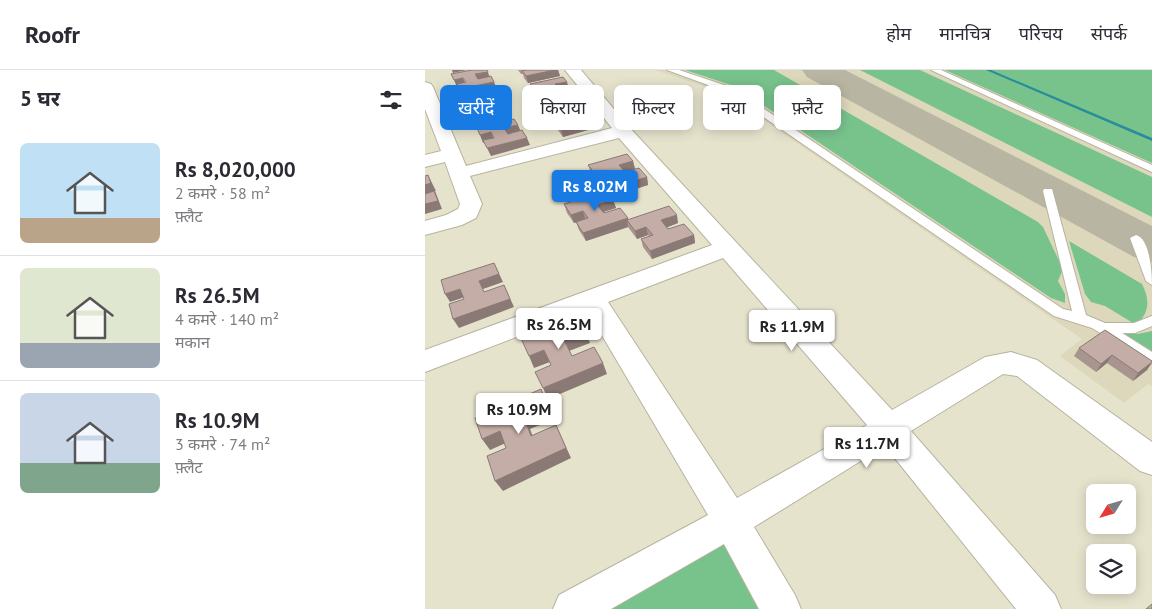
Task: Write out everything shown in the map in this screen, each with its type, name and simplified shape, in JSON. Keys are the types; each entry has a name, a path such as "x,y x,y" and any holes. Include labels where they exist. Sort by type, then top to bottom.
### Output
{"street":[{"path":"573,70 623,131 889,428 1041,609"},
{"path":"425,88 471,204 468,213 454,220 425,228"},
{"path":"460,173 623,131"},
{"path":"425,161 452,154"},
{"path":"425,361 727,248"},
{"path":"593,298 731,521 781,609"},
{"path":"573,609 731,521 995,365 1011,362 1027,368 1152,462"}],"lane":[{"path":"671,70 730,90 1059,313 1080,316 1105,328 1152,359"},
{"path":"935,70 1152,169"},
{"path":"1048,191 1080,316"},
{"path":"1136,238 1152,281"},
{"path":"1105,328 1135,328 1152,321"}],"shaded area":[{"path":"655,70 1152,70 1152,386 1148,384 1124,403 1060,356 1082,339 778,130 841,130 841,85 774,85 774,127 764,120 764,85 703,86"}],"green space":[{"path":"685,70 774,70 800,85 774,85 774,112 764,106 764,85 731,85"},
{"path":"860,70 920,70 1152,177 1152,217"},
{"path":"945,70 1152,70 1152,163"},
{"path":"841,109 1038,222 1043,227 1063,269 1058,281 1065,294 1065,303 1051,298 800,130 841,130"},
{"path":"1069,241 1142,284 1146,294 1147,308 1140,321 1133,323 1105,306 1091,302 1085,294"},
{"path":"1152,331 1152,352 1126,335 1127,333 1138,334"},
{"path":"727,538 764,609 604,609"}],"building":[{"path":"472,70 487,70 488,72 475,74 478,79 491,76 494,82 479,85 458,85 466,82 463,78 454,80 451,74"},
{"path":"555,70 526,76 522,71"},
{"path":"563,77 567,82 556,85 530,84"},
{"path":"512,119 514,119 518,125 512,126"},
{"path":"478,130 505,130 508,134 522,130 527,138 487,148 483,140 494,138 491,132 480,135"},
{"path":"627,154 633,161 619,165 625,172 639,168 647,177 607,189 600,180 610,177 605,170 595,174 588,165"},
{"path":"428,175 431,183 425,185 425,176"},
{"path":"434,191 438,201 425,204 425,194"},
{"path":"607,191 613,200 597,205 604,213 620,208 628,218 583,233 576,222 588,218 583,211 571,215 564,204"},
{"path":"669,206 677,215 661,220 668,229 684,224 694,235 650,251 641,239 653,235 646,227 635,231 627,220"},
{"path":"494,263 499,274 479,281 484,292 504,285 510,299 453,319 449,304 464,299 460,289 445,294 441,280"},
{"path":"575,312 585,331 564,340 572,356 594,347 603,363 543,388 535,372 551,365 544,350 529,356 519,334"},
{"path":"1105,330 1152,362 1138,373 1112,355 1101,364 1079,348"},
{"path":"541,389 548,407 524,418 531,436 556,425 566,448 495,481 487,456 506,448 500,431 482,439 475,418"}],"waterway":[{"path":"988,70 1152,140"}],"taxiway":[{"path":"819,70 1152,246"}]}
